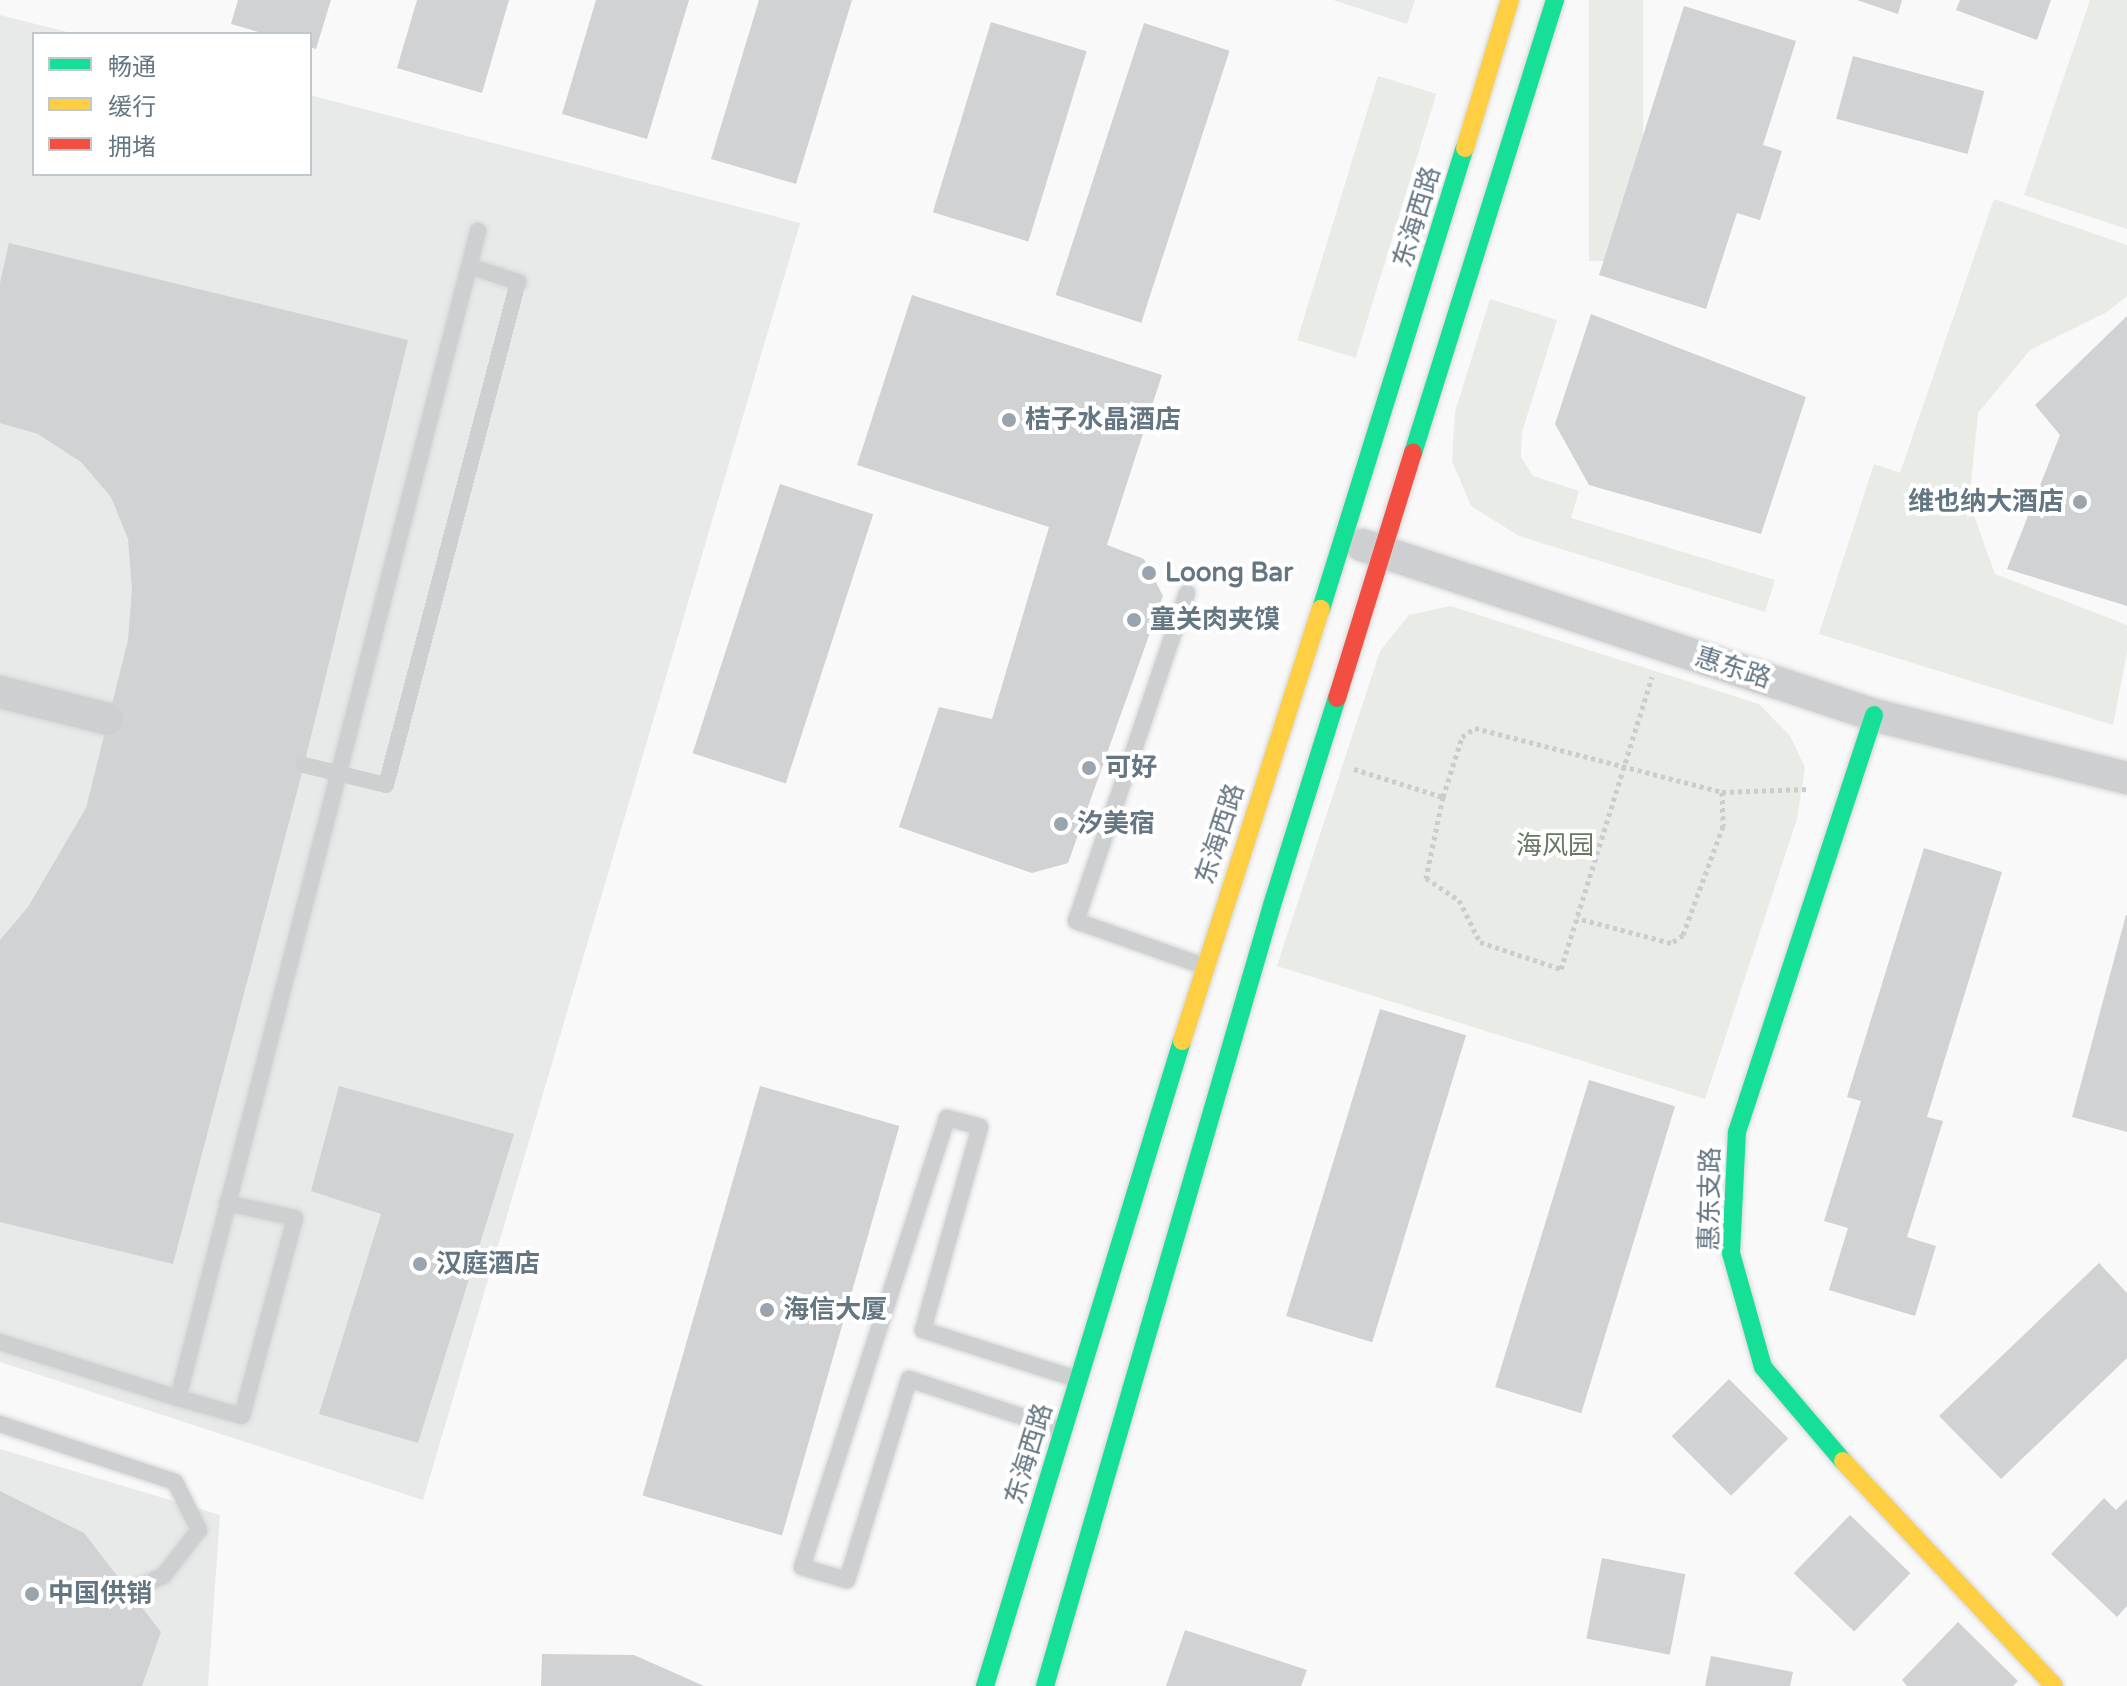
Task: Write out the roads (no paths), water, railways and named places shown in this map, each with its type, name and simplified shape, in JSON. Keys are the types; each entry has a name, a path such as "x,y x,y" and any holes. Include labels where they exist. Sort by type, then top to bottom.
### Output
{"main road":[{"name":"东海西路","path":"985,1686 1205,966 1343,540 1510,0"},
{"path":"1045,1686 1272,905 1555,0"},
{"name":"惠东支路","path":"1874,715 1737,1132 1731,1253 1763,1367 1872,1495 2054,1686"}],"street":[{"name":"惠东路","path":"1343,540 1874,715 2127,778"},
{"path":"0,692 108,719"}],"lane":[{"path":"178,1398 478,231"},
{"path":"304,765 386,785 518,282 469,266"},
{"path":"1187,593 1076,921 1205,966"},
{"path":"1063,1430 909,1379 847,1580 802,1567 947,1118 980,1127 923,1330 1079,1379"},
{"path":"0,1342 242,1416 295,1218 227,1203"},
{"path":"0,1424 175,1482 199,1530 163,1576 129,1591"}],"place":[{"name":"桔子水晶酒店","path":"1009,420"},
{"name":"维也纳大酒店","path":"2080,502"},
{"name":"Loong Bar","path":"1149,573"},
{"name":"童关肉夹馍","path":"1134,620"},
{"name":"可好","path":"1089,768"},
{"name":"汐美宿","path":"1061,824"},
{"name":"汉庭酒店","path":"420,1264"},
{"name":"海信大厦","path":"767,1310"},
{"name":"中国供销","path":"32,1594"}],"park label":[{"name":"海风园","path":"1555,846"}]}
